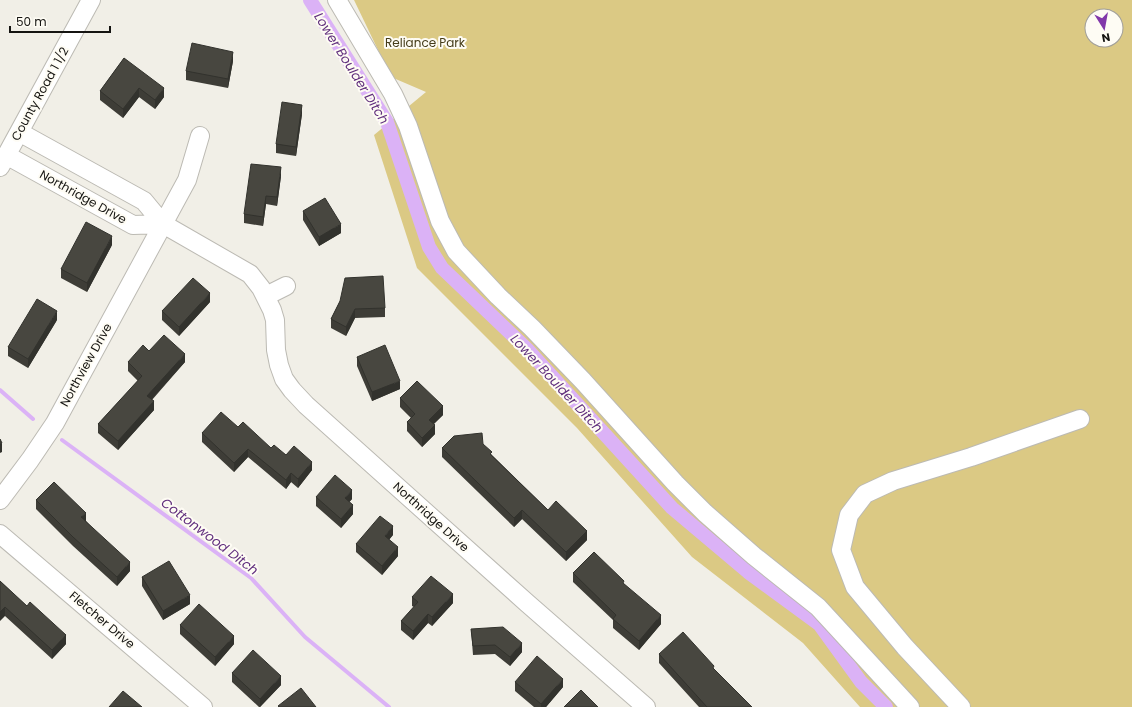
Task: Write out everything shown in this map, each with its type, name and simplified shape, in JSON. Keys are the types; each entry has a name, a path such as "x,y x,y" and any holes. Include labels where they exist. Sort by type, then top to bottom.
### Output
{"street":[{"name":"County Road 1 1/2","path":"3,161 91,0"},
{"path":"337,0 393,94 408,126 440,221 456,251 498,296 532,328 583,381 675,483 705,513 754,556 818,607 910,707"},
{"name":"Northridge Drive","path":"19,132 144,201 163,224 244,270 254,279 266,296 272,310 275,320 276,350 279,365 284,379 292,390 306,405 646,707"},
{"name":"Northview Drive","path":"0,500 55,423 187,180 200,136"},
{"name":"Northridge Drive","path":"3,161 133,225 163,224"},
{"path":"266,296 286,286"},
{"path":"961,707 905,647 855,587 840,550 850,515 865,494 892,481 971,457 1080,419"},
{"name":"Fletcher Drive","path":"0,534 203,707"}],"green space":[{"name":"Reliance Park","path":"354,0 1132,0 1132,707 860,707 803,643 692,557 577,428 417,268 374,135 426,92 391,77"}],"building":[{"path":"192,43 233,52 228,79 186,71"},
{"path":"124,58 164,88 155,100 139,88 123,109 100,91"},
{"path":"282,102 302,105 296,147 276,144"},
{"path":"251,164 281,167 277,197 266,196 263,217 244,214"},
{"path":"325,198 341,224 319,237 303,211"},
{"path":"86,222 112,236 87,283 61,269"},
{"path":"383,276 385,308 355,309 346,327 331,319 340,301 345,278"},
{"path":"193,278 210,293 179,327 162,311"},
{"path":"37,299 57,311 28,359 8,347"},
{"path":"164,335 185,354 147,396 154,401 118,441 98,424 142,376 128,362 143,345 149,351"},
{"path":"385,345 400,381 372,392 357,357"},
{"path":"417,381 443,406 429,420 435,425 422,438 407,422 415,414 400,398"},
{"path":"221,412 238,427 243,422 271,448 274,445 286,455 294,446 312,462 298,479 291,473 286,480 248,449 234,463 202,433"},
{"path":"482,433 483,444 492,452 490,454 548,510 556,501 587,531 566,552 522,510 514,518 442,448 454,436"},
{"path":"335,475 352,490 345,498 353,505 341,519 316,497"},
{"path":"54,482 86,513 81,517 130,562 117,577 73,537 36,500"},
{"path":"380,516 393,526 385,536 398,547 382,566 356,544"},
{"path":"594,552 624,581 623,583 661,615 639,641 613,619 616,615 573,573"},
{"path":"169,561 190,595 163,611 142,577"},
{"path":"431,576 453,594 432,617 428,614 413,631 401,621 418,602 412,597"},
{"path":"0,581 27,606 30,602 66,635 52,650 5,607 0,612"},
{"path":"199,604 234,636 215,657 180,625"},
{"path":"503,627 522,643 510,657 495,645 473,646 471,629"},
{"path":"683,632 714,666 713,668 752,707 707,707 659,654"},
{"path":"253,650 281,676 260,699 232,673"},
{"path":"537,656 563,679 541,704 515,682"},
{"path":"301,688 316,707 278,706"},
{"path":"581,690 598,707 564,707"},
{"path":"123,691 142,707 109,707"}],"waterway":[{"name":"Lower Boulder Ditch","path":"310,0 387,122 429,247 442,268 527,349 672,508 748,572 819,624 861,682 886,707"},
{"name":"Cottonwood Ditch","path":"0,390 33,419"},
{"name":"Cottonwood Ditch","path":"62,440 251,578 305,637 389,707"}]}
